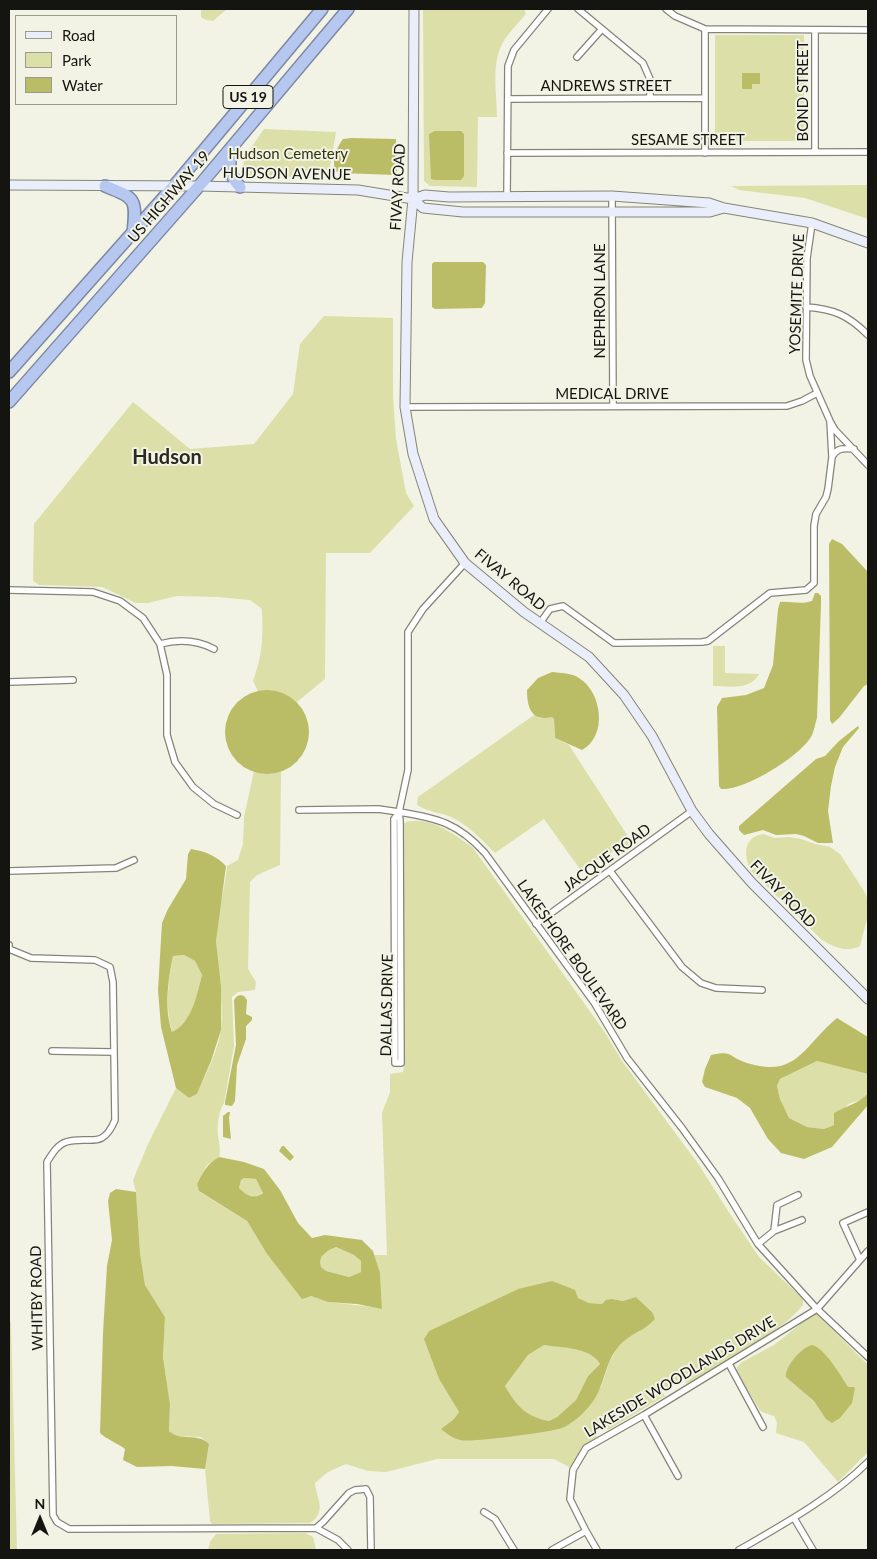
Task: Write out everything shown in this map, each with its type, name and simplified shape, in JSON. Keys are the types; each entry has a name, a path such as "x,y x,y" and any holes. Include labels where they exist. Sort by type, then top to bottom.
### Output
{"highway":[{"name":"US HIGHWAY 19","path":"9,372 174,186 322,9"},
{"name":"US HIGHWAY 19","path":"9,402 199,186 348,9"},
{"path":"232,147 229,172 240,187"},
{"path":"105,186 127,194 132,200 135,206 133,232"}],"street":[{"name":"FIVAY ROAD","path":"414,9 413,199 407,262 405,408 413,454 434,519 465,563 524,612 588,656 624,695 652,736 692,811 708,834 752,883 868,999"},
{"path":"507,197 508,66 514,50 548,9"},
{"path":"578,9 643,62 650,79 650,98"},
{"path":"666,9 675,16 705,29 868,30"},
{"path":"577,57 602,29"},
{"path":"705,29 705,153"},
{"name":"BOND STREET","path":"815,30 815,152"},
{"name":"ANDREWS STREET","path":"508,99 705,98"},
{"name":"SESAME STREET","path":"507,153 868,152"},
{"name":"HUDSON AVENUE","path":"9,185 199,186 358,190 413,199 425,195 450,198 612,196 709,204 812,223 868,243"},
{"name":"NEPHRON LANE","path":"612,196 613,406"},
{"name":"HUDSON AVENUE","path":"413,199 424,208 440,210 710,212 724,208"},
{"name":"YOSEMITE DRIVE","path":"812,223 807,258 806,360 817,393 835,430 868,465"},
{"path":"806,307 840,313 857,323 868,335"},
{"name":"MEDICAL DRIVE","path":"405,408 787,406 817,393"},
{"name":"YOSEMITE DRIVE","path":"540,623 550,610 564,606 614,643 702,642 708,641 770,593 806,590 814,583 815,521 826,497 832,457 830,421"},
{"path":"832,457 837,450 854,449"},
{"path":"399,812 408,770 408,632 423,609 465,563"},
{"path":"9,590 93,592 120,600 143,618 160,644 167,675 168,735 175,762 193,787 214,804 237,815"},
{"path":"160,644 172,641 198,642 214,649"},
{"path":"9,682 73,680"},
{"name":"LAKESHORE BOULEVARD","path":"299,810 378,809 399,812 444,821 475,842 594,1004 628,1058 712,1170 758,1244 817,1309 868,1357"},
{"name":"JACQUE ROAD","path":"536,924 692,811"},
{"name":"DALLAS DRIVE","path":"399,812 401,1063 395,1063 394,819 399,812"},
{"path":"9,871 116,868 134,860"},
{"path":"610,871 682,967 702,983 716,988 762,990"},
{"name":"WHITBY ROAD","path":"9,945 9,949 30,958 95,960 110,967 113,982 114,1120 109,1133 98,1140 65,1142 54,1150 47,1162 53,1515 57,1522 69,1529 316,1528 338,1540 348,1550"},
{"path":"52,1051 113,1052"},
{"path":"774,1231 777,1205 798,1195"},
{"path":"860,1260 844,1223 868,1212"},
{"path":"758,1244 774,1231 802,1220"},
{"name":"LAKESIDE WOODLANDS DRIVE","path":"597,1550 570,1499 573,1470 586,1448 644,1415 817,1309 868,1251"},
{"path":"728,1364 763,1427"},
{"path":"644,1415 678,1476"},
{"path":"739,1550 794,1518 857,1473 868,1462"},
{"path":"316,1528 348,1492 366,1489 370,1497 372,1550"},
{"path":"484,1512 495,1519 514,1550"},
{"path":"794,1518 813,1550"},
{"path":"552,1550 586,1531"}],"green space":[{"path":"201,9 227,9 213,21 201,17"},
{"path":"423,9 524,9 526,14 505,39 497,57 495,77 497,117 478,117 477,187 430,186 424,181"},
{"path":"715,35 804,35 804,141 715,141"},
{"name":"Hudson Cemetery","path":"264,129 336,132 328,178 241,176 245,156"},
{"path":"868,185 868,219 805,198 739,190 731,186"},
{"path":"324,316 393,318 393,396 396,439 406,493 414,506 370,553 326,553 325,679 297,702 279,693 258,691 253,681 262,645 262,609 250,600 177,596 148,603 136,603 102,587 39,585 33,581 34,524 133,402 190,449 254,444 293,394 300,344"},
{"path":"713,646 725,646 725,673 759,674 750,683 745,685 732,687 713,686"},
{"path":"534,715 540,718 552,717 554,719 555,738 569,745 631,841 628,846 602,856 582,872 544,819 495,853 461,822 417,805 418,797"},
{"path":"254,771 268,773 281,771 280,865 257,875 250,882 248,969 256,982 255,990 238,992 232,997 234,1046 224,1103 218,1119 219,1157 207,1165 197,1184 200,1192 247,1221 267,1254 282,1272 311,1296 328,1302 382,1308 380,1273 374,1255 387,1255 382,1113 390,1092 390,1074 403,1072 404,1067 404,823 422,821 441,827 473,848 604,1031 622,1061 699,1165 759,1257 803,1299 803,1305 797,1312 776,1330 694,1380 687,1384 683,1379 662,1391 665,1396 608,1430 604,1424 594,1430 597,1437 585,1445 571,1468 554,1459 437,1459 386,1472 368,1471 346,1464 328,1472 315,1483 320,1510 315,1519 310,1523 212,1524 210,1521 205,1469 209,1444 201,1437 174,1436 169,1431 170,1404 163,1357 165,1317 145,1285 140,1253 136,1192 133,1180 148,1144 176,1088 189,1098 197,1094 217,1046 222,1018 216,941 217,922 227,866 238,860 243,844 244,817","holes":["518,1289 578,1298 589,1303 602,1304 612,1299 623,1301 636,1297 652,1312 639,1332 627,1338 617,1348 609,1363 601,1387 562,1428 441,1429 454,1419 459,1412 439,1379 425,1339 429,1331"]},
{"path":"763,834 775,838 789,837 801,839 830,847 840,854 868,900 868,915 860,946 845,949 821,939 750,870 746,853 747,848 752,839"},
{"path":"184,955 195,961 202,975 193,1008 179,1028 172,1032 168,1014 171,965 173,956"},
{"path":"817,1061 868,1074 868,1093 863,1099 848,1104 834,1125 824,1129 807,1127 789,1118 780,1099 777,1086 780,1079"},
{"path":"244,1178 256,1179 263,1192 254,1196 248,1195 239,1189 241,1180"},
{"path":"336,1247 354,1255 361,1261 361,1272 349,1277 326,1271 321,1267 320,1261 322,1256"},
{"path":"813,1314 817,1314 868,1365 868,1452 838,1482 804,1442 776,1433 777,1422 774,1416 759,1409 737,1372 737,1367 742,1362 774,1345"},
{"path":"9,1319 11,1323 17,1550 9,1550"},
{"path":"544,1345 583,1351 596,1358 600,1364 588,1376 576,1400 557,1417 549,1421 534,1416 522,1409 505,1386 528,1355"},
{"path":"305,1533 313,1537 316,1550 208,1550 210,1542 216,1534"}],"water":[{"path":"742,73 760,73 760,84 752,84 752,89 742,89"},
{"path":"435,131 461,131 464,134 464,176 461,180 431,179 429,134"},
{"path":"343,139 396,139 397,171 395,175 341,173 335,171 334,158 338,146"},
{"path":"434,262 483,262 486,265 485,303 482,308 435,309 432,307 432,264"},
{"path":"832,539 842,544 868,572 868,684 864,686 832,724 830,720 829,544"},
{"path":"815,593 821,596 821,604 817,718 812,735 795,754 770,771 743,785 721,789 719,786 717,707 722,698 746,695 764,688 773,665 780,602 803,603 812,601"},
{"path":"552,672 569,674 579,678 593,693 597,703 599,725 596,735 582,750 555,738 554,719 552,717 539,717 529,707 527,690 538,678"},
{"path":"267,690 290,697 302,709 309,732 302,755 290,767 267,774 244,767 232,755 225,732 232,709 244,697"},
{"path":"858,726 859,728 843,747 835,767 828,811 833,843 818,843 796,834 776,835 763,830 744,835 739,830 739,826 816,759 825,756 839,741"},
{"path":"191,849 201,851 210,854 226,866 216,941 221,987 221,1030 211,1061 197,1094 189,1098 176,1088 161,1027 158,990 162,923 186,879 188,854","holes":["184,955 195,961 202,975 196,999 184,1022 172,1032 167,1004 173,956"]},
{"path":"241,995 247,1000 246,1014 252,1017 252,1020 246,1026 246,1039 237,1065 235,1101 232,1106 225,1105 225,1102 236,1045 234,1000 237,996"},
{"path":"837,1018 868,1037 868,1074 817,1061 780,1079 777,1086 780,1099 789,1118 807,1127 824,1129 834,1125 834,1113 857,1102 868,1093 868,1105 832,1147 804,1159 781,1153 768,1139 750,1108 737,1098 705,1087 702,1082 711,1055 723,1053 747,1063 764,1067 778,1067 798,1057"},
{"path":"230,1112 231,1139 223,1137 223,1116"},
{"path":"282,1146 294,1157 290,1161 279,1151"},
{"path":"219,1157 244,1162 264,1169 280,1190 298,1223 312,1238 325,1235 362,1240 373,1251 380,1273 382,1309 357,1304 328,1302 311,1296 302,1299 267,1254 247,1221 199,1191 197,1184 206,1168","holes":["244,1178 256,1179 263,1193 256,1196 244,1193 239,1188 241,1180","336,1247 354,1255 361,1261 361,1272 349,1277 326,1271 321,1267 320,1261 322,1256"]},
{"path":"116,1189 136,1192 140,1253 145,1285 165,1317 163,1357 170,1404 169,1431 178,1436 200,1438 209,1444 205,1469 172,1466 137,1467 123,1460 125,1449 100,1433 107,1266 112,1240 108,1201 110,1193"},
{"path":"552,1281 575,1290 578,1298 589,1303 602,1304 606,1300 623,1301 636,1297 652,1312 655,1319 647,1327 627,1338 619,1346 610,1360 596,1397 574,1421 566,1426 543,1432 494,1439 467,1441 455,1438 441,1429 454,1419 459,1412 439,1379 424,1339 429,1331 518,1289","holes":["544,1345 583,1351 596,1358 600,1364 588,1376 576,1400 557,1417 549,1421 534,1416 522,1409 505,1386 528,1355"]},
{"path":"812,1345 827,1356 848,1387 855,1388 852,1403 840,1418 832,1423 826,1419 814,1401 786,1377 788,1368 794,1358"}],"district":[{"name":"Hudson","path":"167,458"}]}
